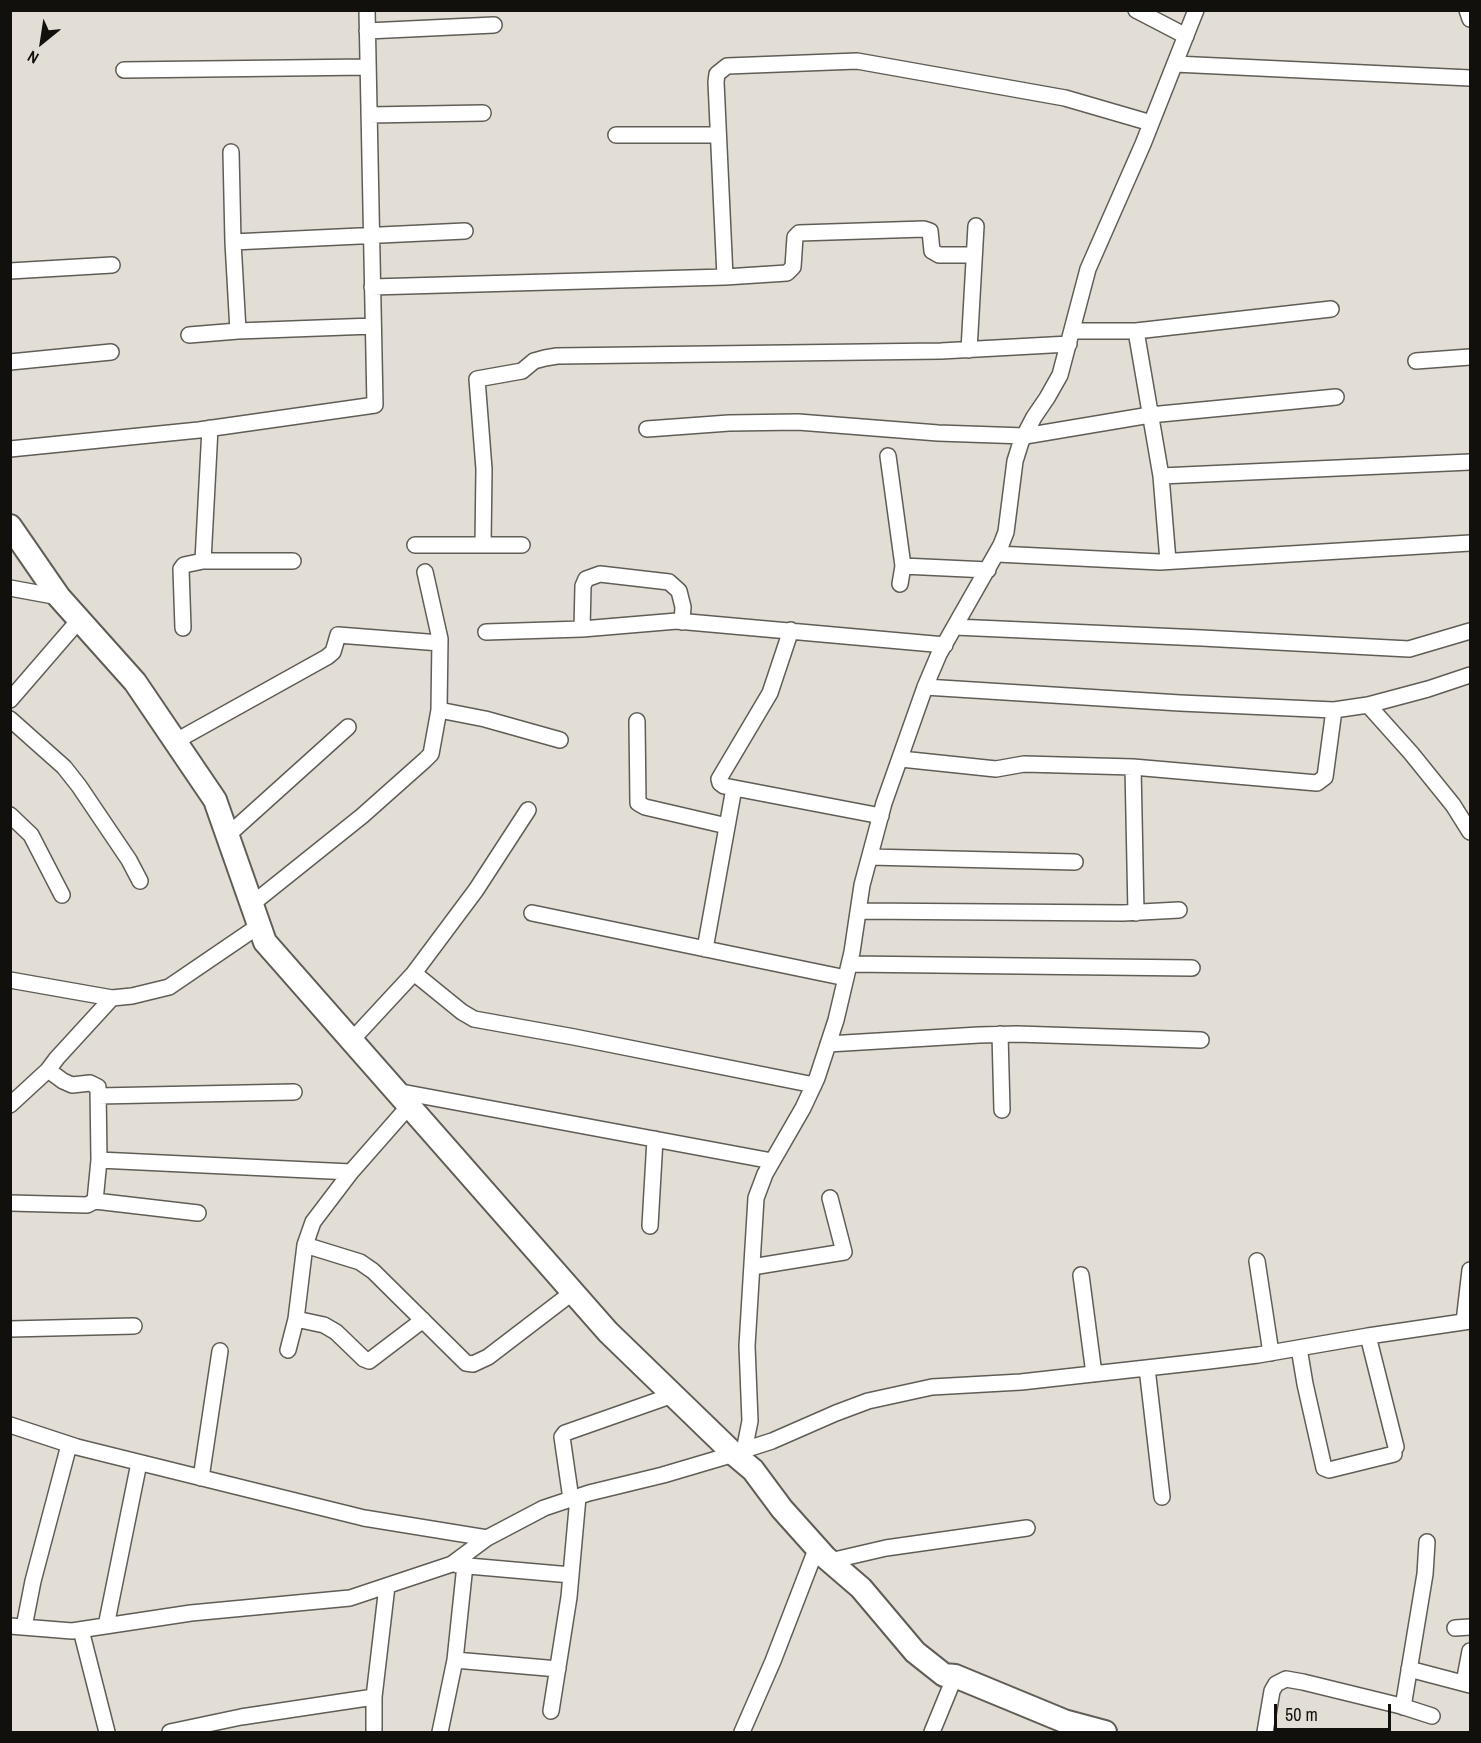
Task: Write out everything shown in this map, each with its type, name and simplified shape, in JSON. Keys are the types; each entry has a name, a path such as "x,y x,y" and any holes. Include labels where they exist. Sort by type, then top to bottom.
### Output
{"main road":[{"path":"10,526 59,597 135,682 215,800 265,942 608,1332 740,1455 782,1509 824,1554 861,1588 915,1652 944,1675 955,1676 1064,1721 1105,1732"}],"street":[{"path":"10,449 210,428 375,405 367,10"},
{"path":"1136,10 1186,36"},
{"path":"740,1455 750,1421 747,1346 756,1198 765,1174 803,1108 814,1084 836,1020 848,971 862,885 881,816 925,687 945,645 997,554 1006,532 1015,461 1021,442 1060,375 1088,269 1151,123 1196,10"},
{"path":"1467,10 1470,19"},
{"path":"367,31 494,25"},
{"path":"724,277 716,82 717,75 726,66 857,61 1065,98 1151,123"},
{"path":"1174,64 1470,78"},
{"path":"124,70 368,67"},
{"path":"369,115 483,113"},
{"path":"616,135 718,135"},
{"path":"231,152 238,331"},
{"path":"969,350 976,226"},
{"path":"372,286 724,277 787,273 793,267 795,237 799,233 924,229 930,231 932,251 939,255 974,255"},
{"path":"233,242 465,231"},
{"path":"10,271 112,265"},
{"path":"483,545 484,469 477,379 522,371 534,361 557,356 969,350 1331,309"},
{"path":"189,335 373,326"},
{"path":"1136,331 1161,476 1168,561"},
{"path":"10,362 111,352"},
{"path":"1416,362 1470,357"},
{"path":"647,429 729,423 798,422 938,433 1025,436 1150,415 1336,397"},
{"path":"203,561 210,428"},
{"path":"888,456 903,566 900,584"},
{"path":"1161,476 1470,462"},
{"path":"997,554 1168,561 1470,543"},
{"path":"415,545 522,545"},
{"path":"183,628 182,568 184,566 203,561 293,561"},
{"path":"903,566 988,570"},
{"path":"10,980 112,998 132,996 169,987 256,914 426,760 431,754 439,710 440,643 425,572"},
{"path":"582,629 583,586 586,579 600,574 669,582 680,591 683,608 682,622"},
{"path":"10,588 59,597"},
{"path":"10,700 80,619"},
{"path":"486,632 582,629 682,622 945,645"},
{"path":"955,627 1409,649 1470,631"},
{"path":"791,630 770,693 719,779 720,783 724,786 881,816"},
{"path":"176,741 327,657 333,651 339,635 440,643"},
{"path":"925,687 1334,710 1368,705 1470,675"},
{"path":"1368,705 1453,805 1470,832"},
{"path":"439,710 485,719 560,740"},
{"path":"901,759 996,769 1024,765 1133,767 1317,783 1325,777 1334,710"},
{"path":"10,719 64,767 74,779 140,880"},
{"path":"637,721 638,803 645,807 727,826"},
{"path":"228,835 348,728"},
{"path":"1133,767 1136,913"},
{"path":"705,949 734,788"},
{"path":"351,1041 414,973 476,890 528,810"},
{"path":"10,814 31,835 62,895"},
{"path":"870,857 1075,862"},
{"path":"858,911 1136,913 1179,910"},
{"path":"532,913 705,949 848,971 1192,968"},
{"path":"414,973 474,1019 574,1036 814,1084"},
{"path":"10,1105 48,1070 112,998"},
{"path":"828,1044 1000,1034 1201,1040"},
{"path":"1000,1034 1002,1110"},
{"path":"48,1070 72,1085 90,1083 98,1087 99,1160 96,1201"},
{"path":"98,1096 294,1092"},
{"path":"288,1350 296,1319 304,1245 313,1222 402,1099 656,1139 772,1161"},
{"path":"650,1226 656,1139"},
{"path":"99,1160 351,1172"},
{"path":"752,1267 844,1252 830,1198"},
{"path":"10,1203 87,1205 96,1201 198,1214"},
{"path":"304,1245 360,1262 373,1271 466,1363 473,1364 488,1358 573,1292"},
{"path":"1257,1261 1271,1353"},
{"path":"440,1732 455,1660 459,1565 487,1538 544,1508 574,1498 740,1455 868,1401 907,1392 932,1387 1021,1382 1271,1353 1467,1322 1470,1270"},
{"path":"1082,1275 1094,1374"},
{"path":"296,1319 324,1325 336,1332 364,1359 369,1360 423,1320"},
{"path":"10,1329 134,1326"},
{"path":"1299,1348 1309,1407 1324,1468 1329,1470 1395,1451 1368,1336"},
{"path":"201,1478 220,1352"},
{"path":"1147,1368 1162,1497"},
{"path":"551,1711 571,1575 574,1498 562,1437 565,1433 673,1395"},
{"path":"10,1425 69,1445 364,1518 487,1538"},
{"path":"69,1445 33,1581 17,1627 72,1632 191,1613 350,1598 459,1565 571,1575"},
{"path":"106,1626 139,1463"},
{"path":"742,1732 824,1554 886,1548 1027,1528"},
{"path":"1403,1707 1425,1574 1427,1542"},
{"path":"374,1732 374,1697 387,1586"},
{"path":"1455,1628 1470,1628"},
{"path":"81,1630 107,1732"},
{"path":"1409,1669 1467,1684 1470,1651"},
{"path":"455,1660 558,1669"},
{"path":"932,1732 955,1676"},
{"path":"1265,1732 1272,1691 1276,1684 1286,1679 1432,1716"},
{"path":"170,1732 241,1717 374,1697"}]}
